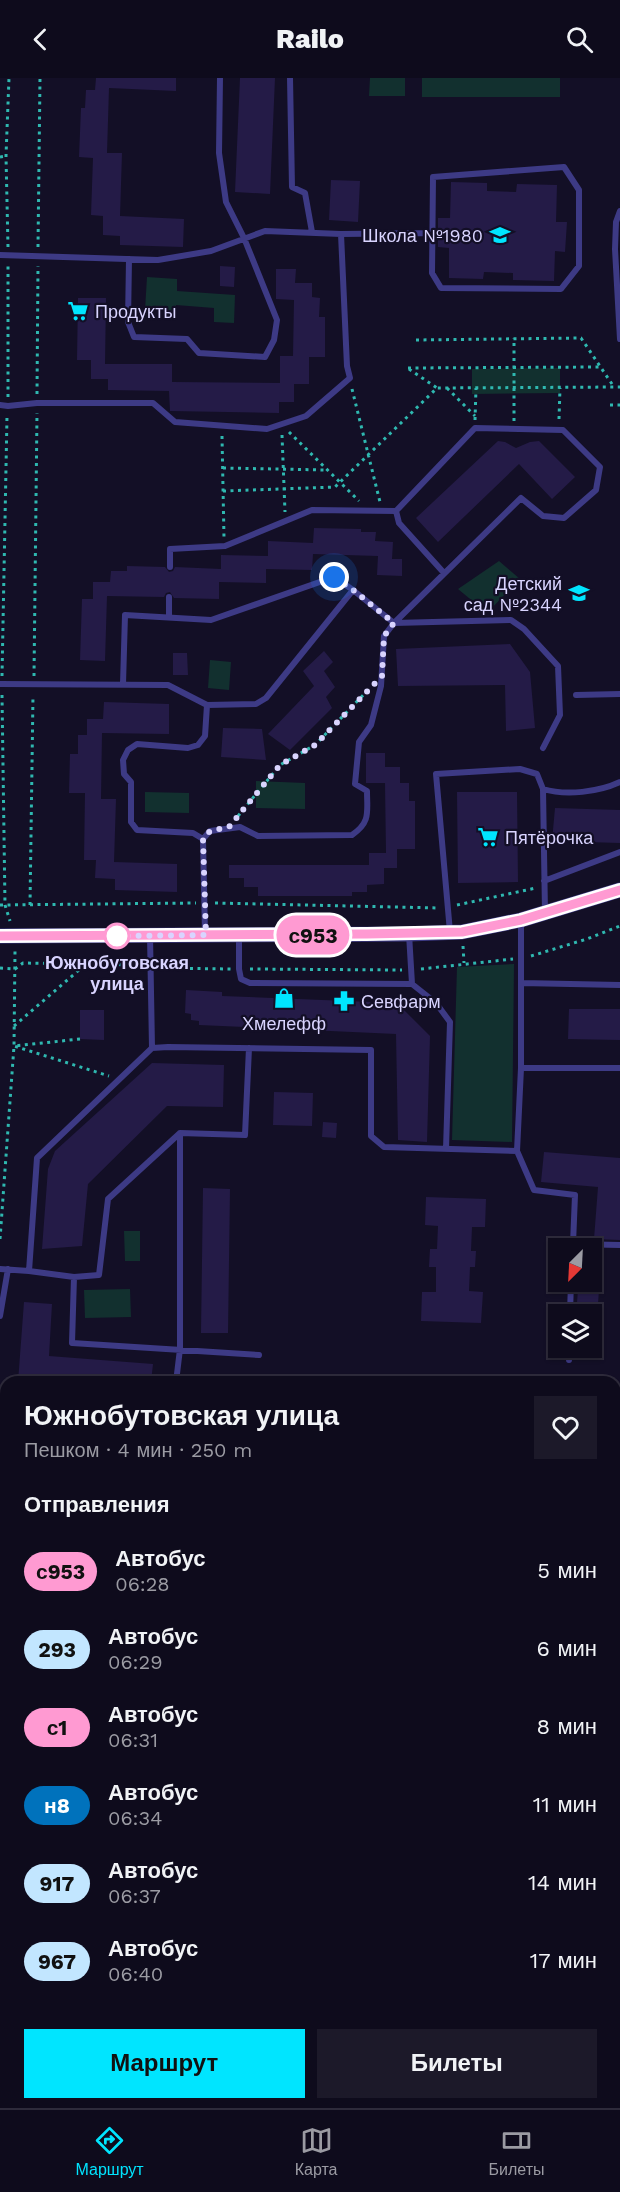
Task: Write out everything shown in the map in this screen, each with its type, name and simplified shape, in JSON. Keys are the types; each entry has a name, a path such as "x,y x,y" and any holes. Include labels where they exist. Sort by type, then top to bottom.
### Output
{"street":[{"path":"8,936 450,932 521,920 620,890"}],"lane":[{"path":"129,259 128,322 134,337 187,339 199,353 265,357 274,340 277,320 244,238 226,202 219,153 220,78"},
{"path":"290,78 291,188 305,193 312,232"},
{"path":"564,167 579,190 579,266 561,289 441,288 432,273 432,233 433,177 564,167"},
{"path":"620,211 616,222 615,249 620,339"},
{"path":"0,255 158,260 212,251 265,231 341,234 432,233"},
{"path":"0,405 153,403 175,422 267,429 306,416 350,378 347,366 341,234"},
{"path":"170,567 170,549 225,546 312,510 396,511 475,428 563,430 600,467 596,490 564,518 543,516 521,498 394,623 384,636 381,686 371,725 358,742 355,784 367,791 367,818 363,828 352,835 258,836 240,827 229,827 210,831 203,839 206,935"},
{"path":"396,511 399,523 444,573"},
{"path":"123,684 125,615 211,620 334,577 394,623 511,620 524,628 558,666 560,715 543,748"},
{"path":"1,684 168,685 207,705 256,704 266,698 353,590"},
{"path":"169,597 169,617"},
{"path":"576,695 620,694"},
{"path":"203,839 193,833 138,830 131,822 130,782 124,774 123,760 128,750 137,744 188,747 198,745 205,736 207,705"},
{"path":"450,932 436,774 520,769 537,774 543,789 545,913"},
{"path":"543,789 555,792 594,790 620,782"},
{"path":"544,884 620,852"},
{"path":"521,920 521,1068 517,1151 534,1190 575,1195 572,1238"},
{"path":"409,934 412,984"},
{"path":"150,935 153,1048"},
{"path":"239,935 241,979 250,983 412,984 436,1003 450,1022 446,1149"},
{"path":"521,983 620,985"},
{"path":"29,1271 38,1158 153,1048 371,1050 371,1136 384,1147 517,1151"},
{"path":"0,1269 74,1277 99,1275 108,1199 180,1133 245,1135 249,1048"},
{"path":"521,1068 620,1068"},
{"path":"177,1376 180,1349 180,1133"},
{"path":"602,1245 620,1245"},
{"path":"0,1316 8,1269"},
{"path":"74,1277 72,1343 259,1355"}],"path":[{"path":"0,1239 14,1046 15,969 2,905 1,684 8,406 6,156 9,78"},
{"path":"30,905 40,78"},
{"path":"0,157 6,156"},
{"path":"513,429 514,338"},
{"path":"416,339 581,338 614,387"},
{"path":"600,367 408,368 437,388 620,387"},
{"path":"350,378 382,511"},
{"path":"223,490 335,487 437,388"},
{"path":"447,388 475,416"},
{"path":"475,428 476,388"},
{"path":"559,429 560,388"},
{"path":"610,405 620,405"},
{"path":"281,424 285,489 284,521"},
{"path":"281,424 368,511"},
{"path":"222,425 225,546"},
{"path":"0,432 7,432"},
{"path":"223,468 328,470"},
{"path":"229,827 280,765 315,745 382,676"},
{"path":"2,905 205,903 448,908 544,884"},
{"path":"0,968 15,969 23,963 138,964 151,968 412,970 521,958 587,939 620,926"},
{"path":"14,1026 87,964"},
{"path":"14,1046 80,1039"},
{"path":"14,1046 120,1080"}],"green space":[{"path":"370,78 405,78 405,96 369,96"},
{"path":"422,78 560,78 560,97 422,97"},
{"path":"147,277 177,279 177,291 235,295 234,323 214,322 214,308 176,305 176,312 145,310"},
{"path":"560,368 560,393 472,394 472,369"},
{"path":"499,561 520,579 487,613 458,589"},
{"path":"210,660 231,662 229,690 208,688"},
{"path":"256,781 305,783 305,809 256,808"},
{"path":"145,792 189,793 189,813 145,812"},
{"path":"514,964 512,1142 452,1140 457,967"},
{"path":"124,1231 140,1231 140,1261 125,1261"},
{"path":"130,1289 131,1317 85,1318 84,1290"}],"building":[{"path":"96,78 176,78 176,91 109,88 107,153 122,153 120,216 184,219 183,247 120,245 120,236 103,235 103,216 91,215 93,158 79,157 81,108 85,108 86,90 95,90"},
{"path":"240,78 275,78 270,194 235,192"},
{"path":"331,180 360,181 358,222 329,220"},
{"name":"Школа №1980","path":"451,182 487,183 487,191 516,192 517,184 557,185 556,222 567,222 565,252 555,251 554,281 513,280 513,273 484,272 483,279 449,278 449,248 438,247 438,218 450,218"},
{"path":"220,266 235,267 234,287 220,286"},
{"path":"276,269 296,269 295,283 312,283 312,297 320,298 319,317 325,317 325,357 309,357 309,384 294,384 294,402 279,402 279,413 170,411 169,391 108,390 108,379 91,379 91,360 77,360 78,298 106,298 105,364 172,364 172,382 280,383 280,356 293,356 294,300 276,299"},
{"path":"498,441 516,448 539,441 575,477 552,499 519,464 438,542 416,518"},
{"path":"314,528 361,529 361,532 376,532 375,541 393,542 392,559 402,559 402,576 377,575 378,556 313,554 312,570 266,569 266,583 219,582 219,599 174,598 170,592 164,597 107,596 105,661 80,660 82,599 93,599 93,582 110,582 111,571 127,571 127,566 165,567 169,572 175,567 221,569 221,555 268,556 268,541 313,543"},
{"path":"510,644 530,672 535,728 506,731 505,685 398,686 396,649"},
{"path":"324,651 333,662 324,671 335,687 326,697 332,708 290,750 268,734 314,686 303,671"},
{"path":"173,653 187,653 188,675 173,675"},
{"path":"104,702 169,704 169,734 102,733 101,799 116,799 114,862 177,864 177,892 115,890 115,879 95,878 96,860 84,860 85,793 69,793 70,754 78,754 78,735 87,735 87,719 103,719"},
{"path":"223,728 262,729 266,760 221,757"},
{"path":"366,753 385,753 385,767 400,767 400,783 409,783 409,801 415,801 415,849 397,849 397,868 384,868 384,884 367,885 367,892 352,892 352,896 258,896 258,887 244,887 244,878 229,878 229,865 369,865 369,853 386,853 385,783 366,783"},
{"name":"Пятёрочка","path":"457,792 517,792 518,882 458,883"},
{"path":"555,808 620,810 620,843 552,841"},
{"path":"186,990 222,992 222,996 397,1003 430,1036 427,1142 398,1140 396,1034 199,1025 199,1021 191,1020 191,1014 185,1013"},
{"path":"569,1009 620,1009 620,1040 568,1039"},
{"path":"80,1010 104,1010 104,1040 80,1039"},
{"path":"152,1063 224,1065 223,1107 167,1106 88,1184 82,1246 42,1249 48,1169 55,1151"},
{"path":"274,1092 313,1093 312,1126 273,1125"},
{"path":"323,1122 337,1123 336,1138 322,1137"},
{"path":"544,1152 620,1158 620,1240 594,1238 598,1187 541,1182"},
{"path":"203,1188 230,1189 228,1333 201,1333"},
{"path":"426,1197 486,1199 485,1227 472,1227 471,1251 476,1251 475,1267 470,1267 469,1291 483,1292 481,1323 421,1321 422,1292 436,1292 436,1267 429,1267 430,1249 437,1249 438,1226 425,1225"},
{"path":"578,1292 599,1292 598,1304 577,1303"},
{"path":"24,1302 52,1304 49,1356 153,1364 152,1376 18,1376"}],"bus line":[{"name":"с953","path":"0,936 462,932 521,920 620,890"}],"place":[{"name":"Школа №1980","path":"500,235"},
{"name":"Продукты","path":"78,311"},
{"name":"Детский сад №2344","path":"579,593"},
{"name":"Пятёрочка","path":"488,837"},
{"name":"Южнобутовская улица","path":"117,936"},
{"name":"Хмелефф","path":"284,998"},
{"name":"Севфарм","path":"344,1001"}],"route":[{"path":"117,936 206,935 203,839 210,831 229,827 280,765 315,745 382,676 384,636 394,623 334,577"}]}
